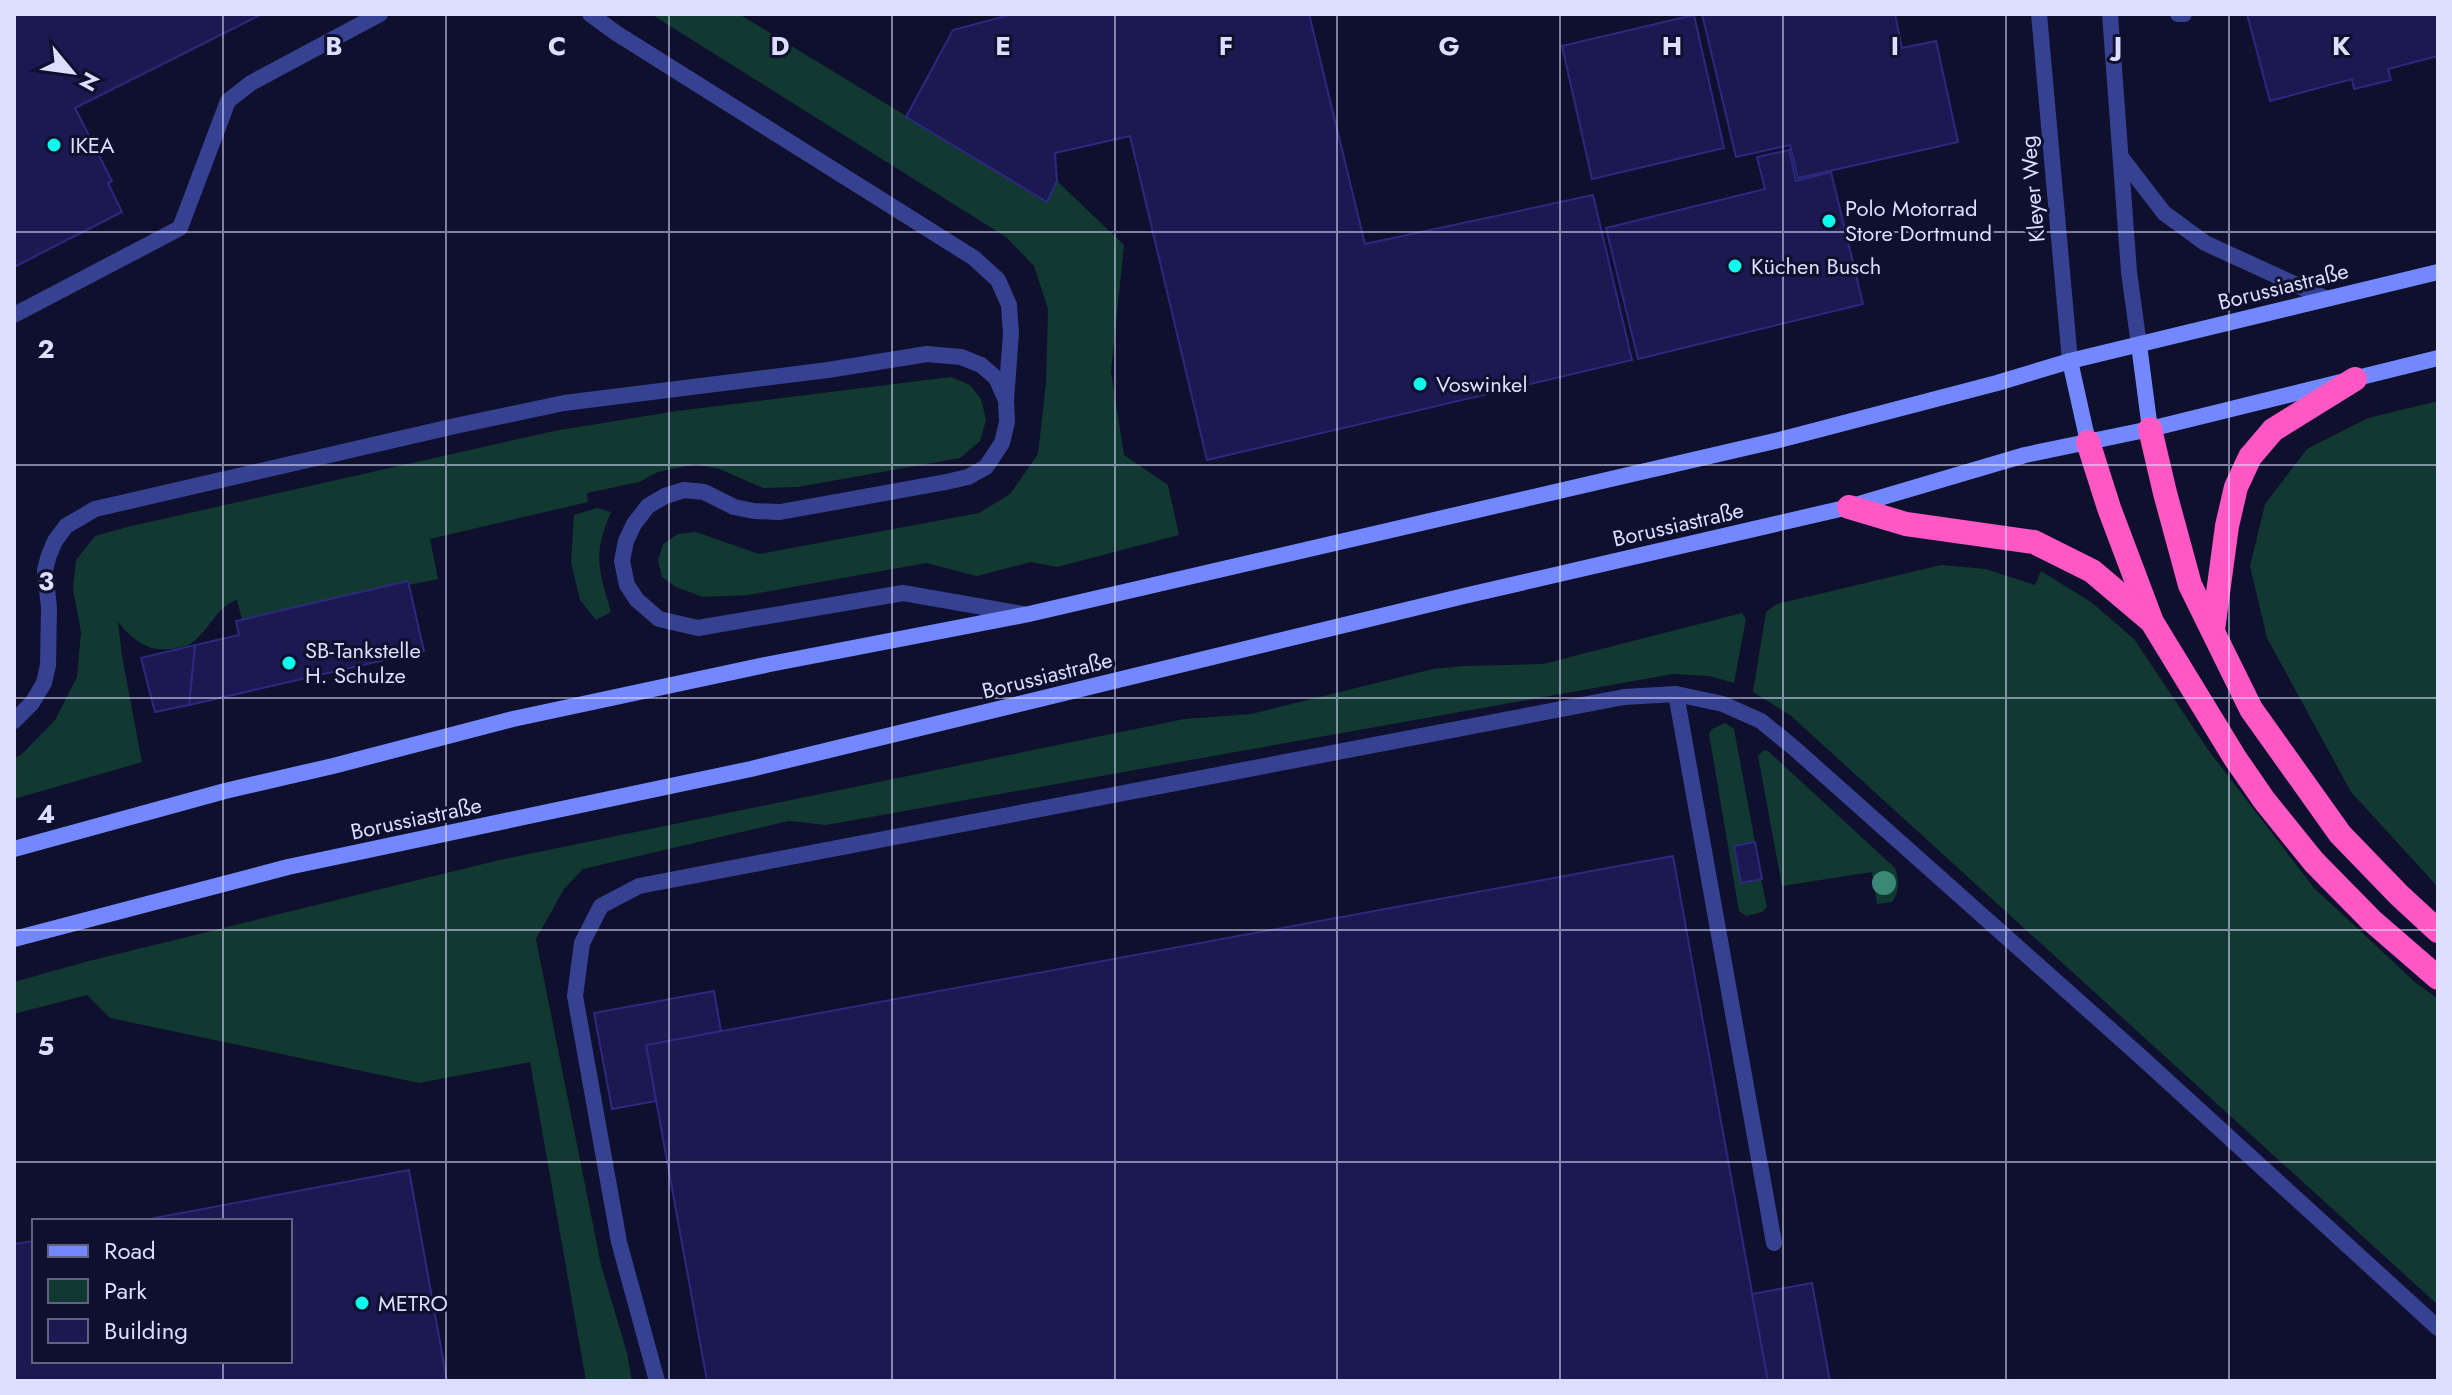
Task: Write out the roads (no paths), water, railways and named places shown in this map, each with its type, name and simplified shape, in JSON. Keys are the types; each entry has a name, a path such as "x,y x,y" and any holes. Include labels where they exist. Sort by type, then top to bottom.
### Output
{"highway":[{"path":"2213,630 2227,526 2236,487 2250,457 2273,430 2355,379"},
{"path":"2150,429 2190,585 2251,709 2340,834 2438,931"},
{"path":"2088,442 2152,622 2235,758 2314,862 2371,920 2438,978"},
{"path":"1849,507 1906,524 2034,542 2092,571 2152,622"}],"main road":[{"name":"Borussiastraße","path":"14,849 225,791 513,719 770,664 1029,614 1779,440 2070,361 2438,272"},
{"path":"2139,345 2150,429"},
{"name":"Borussiastraße","path":"14,939 288,867 751,769 1464,596 1849,507 2025,455 2150,429 2438,358"},
{"path":"2070,361 2088,442"}],"street":[{"path":"14,315 180,228 228,101 251,83 380,14"},
{"path":"590,14 642,50 974,258 998,280 1009,305 1011,333 1007,422 1002,443 986,467 968,477 780,512 734,507 704,492 684,490 665,496 648,506 626,541 622,561 627,585 637,600 651,613 675,625 698,628 903,593 1029,614"},
{"name":"Kleyer Weg","path":"2039,14 2070,361"},
{"path":"2110,14 2129,272 2139,345"},
{"path":"2121,156 2164,213 2205,243 2325,298"},
{"path":"14,721 32,703 44,683 48,665 49,608 45,570 49,555 66,526 95,509 564,403 828,370 927,354 961,357 981,365 996,378 1006,400"},
{"path":"1676,694 1774,1243"},
{"path":"657,1381 619,1242 575,996 582,943 601,906 639,886 1624,697 1676,694 1723,704 1761,721 1783,739 1881,823 2438,1328"}],"place":[{"name":"IKEA","path":"54,145"},
{"name":"Polo Motorrad Store Dortmund","path":"1829,221"},
{"name":"Küchen Busch","path":"1735,266"},
{"name":"Voswinkel","path":"1420,384"},
{"name":"SB-Tankstelle H. Schulze","path":"289,663"},
{"name":"METRO","path":"362,1303"}]}
